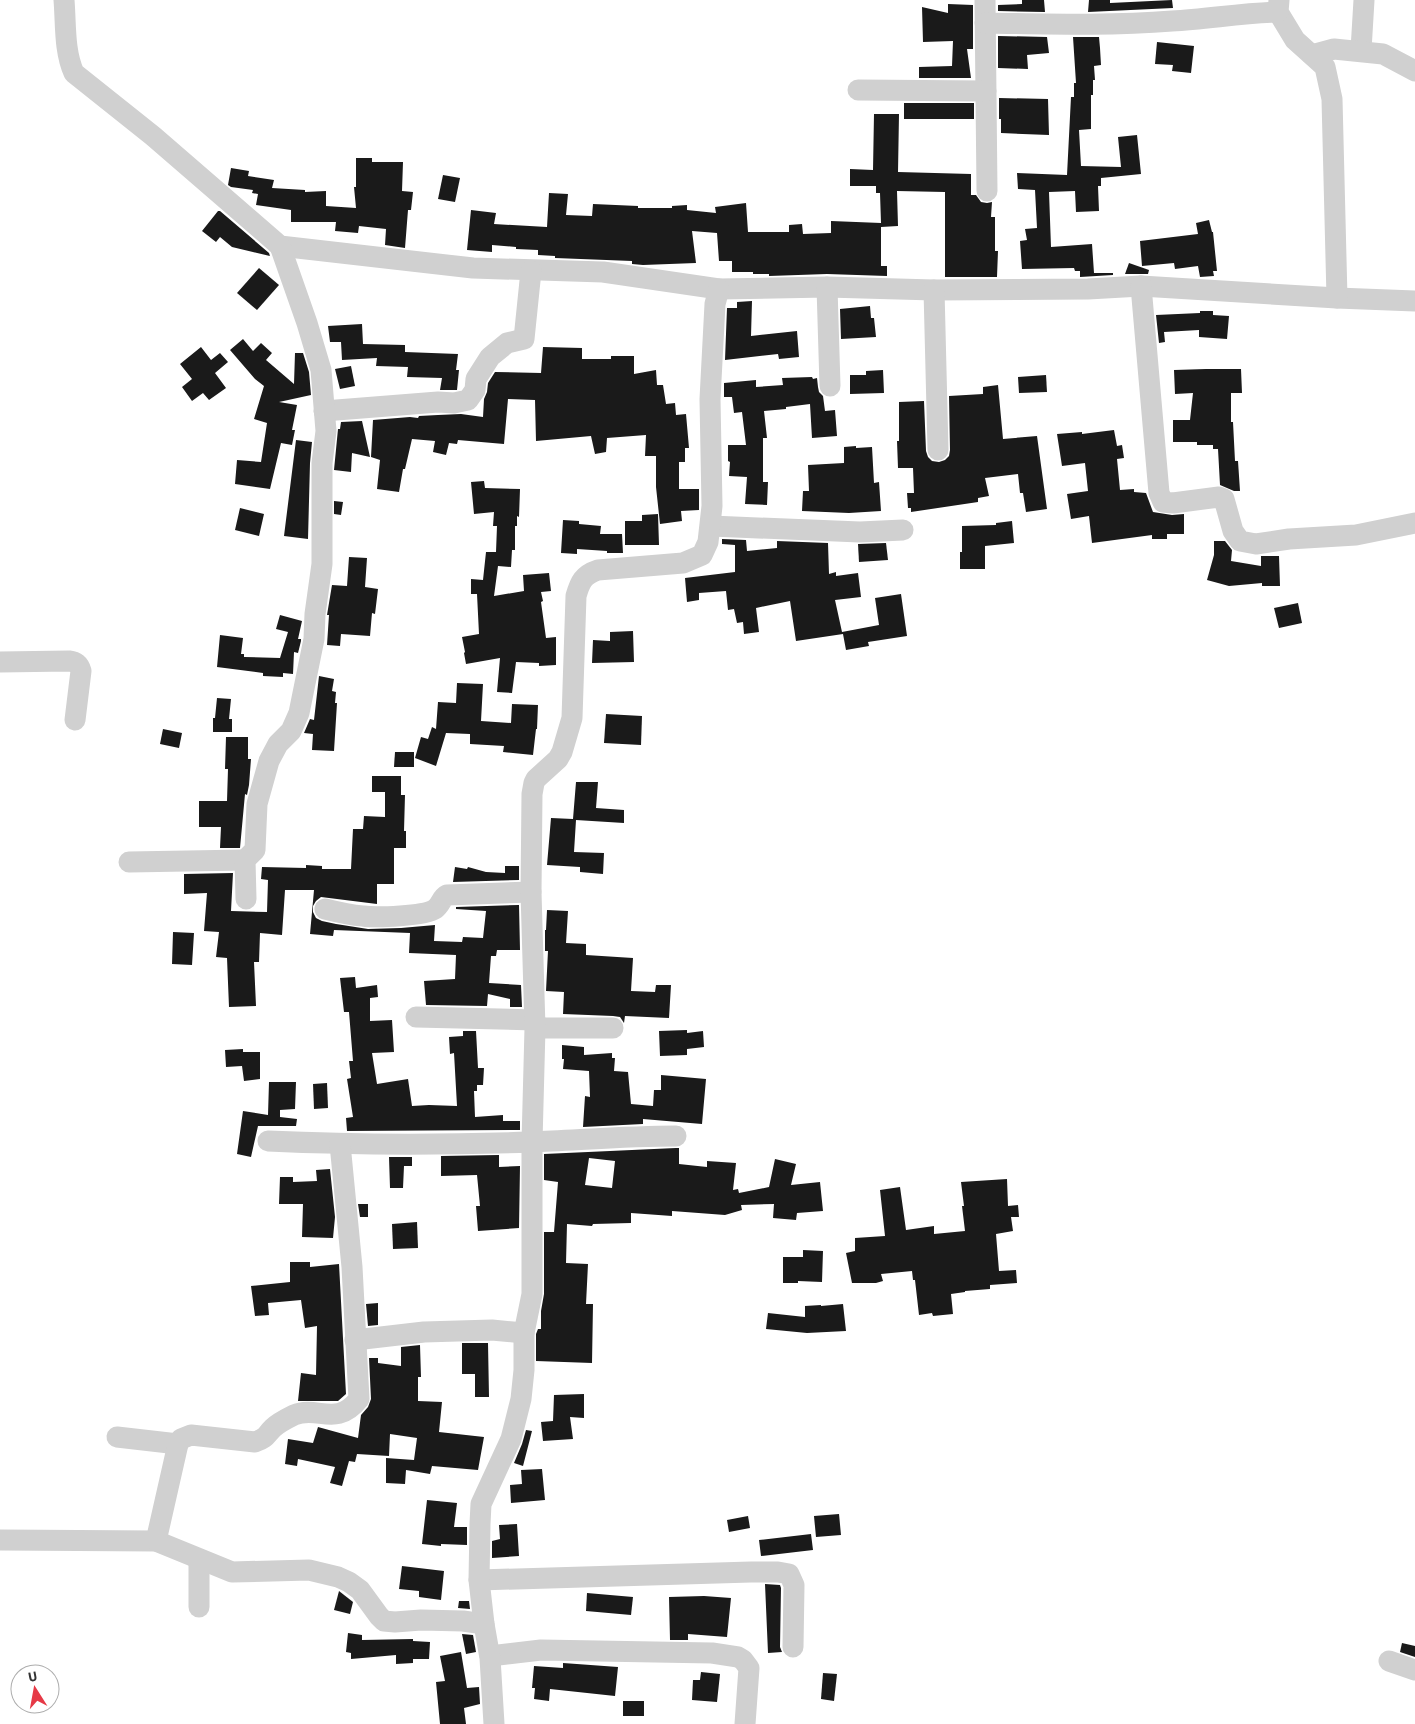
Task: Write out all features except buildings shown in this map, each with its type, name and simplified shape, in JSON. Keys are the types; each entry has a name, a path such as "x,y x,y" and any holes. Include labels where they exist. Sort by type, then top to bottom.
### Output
{"street":[{"path":"64,0 68,51 74,72 153,136 280,246 321,370 326,431 322,464 322,564 315,614 314,639 299,712 291,730 278,744 269,761 257,804 255,850 245,860 129,862"},
{"path":"984,0 987,191"},
{"path":"1361,50 1364,0"},
{"path":"985,23 1101,25 1173,22 1247,13 1278,6 1295,40 1325,67 1332,99 1337,298"},
{"path":"1312,55 1334,49 1361,50 1383,54 1415,72"},
{"path":"858,90 986,91"},
{"path":"280,246 338,251 426,264 473,268 603,272 719,289 827,287 934,290 1088,289 1141,286 1415,301"},
{"path":"324,411 438,402 454,403 468,400 475,390 476,379 490,357 507,343 524,339 531,271"},
{"path":"1141,286 1159,493 1164,502 1173,503 1219,497 1224,499 1228,518 1236,536 1240,541 1256,544 1289,539 1356,535 1415,523"},
{"path":"827,287 830,386"},
{"path":"494,1724 490,1656 484,1624 480,1580 479,1545 481,1504 511,1440 521,1399 524,1370 524,1333 532,1294 532,1142 535,1024 530,892 532,794 536,779 558,759 562,752 572,718 576,596 583,578 589,573 598,570 683,563 702,555 708,542 712,506 710,399 715,304 719,289"},
{"path":"934,290 938,450"},
{"path":"711,526 860,532 903,530"},
{"path":"0,662 76,662 81,671 75,720"},
{"path":"245,860 246,899"},
{"path":"325,909 364,916 412,915 435,910 443,897 448,894 530,892"},
{"path":"416,1017 613,1028"},
{"path":"268,1141 340,1144 532,1142 621,1136 676,1136"},
{"path":"156,1542 178,1444 181,1439 191,1435 255,1442 269,1434 273,1427 292,1416 304,1412 333,1415 342,1413 359,1399 352,1267 340,1144"},
{"path":"356,1340 424,1332 492,1330 524,1333"},
{"path":"117,1437 178,1444"},
{"path":"0,1540 156,1542 236,1573 309,1570 338,1577 360,1590 378,1616 384,1621 463,1620 484,1624"},
{"path":"199,1559 199,1607"},
{"path":"480,1580 751,1572 789,1574 794,1585 793,1647"},
{"path":"490,1656 541,1650 712,1653 738,1657 749,1668 745,1724"},
{"path":"1389,1661 1415,1670"}]}
